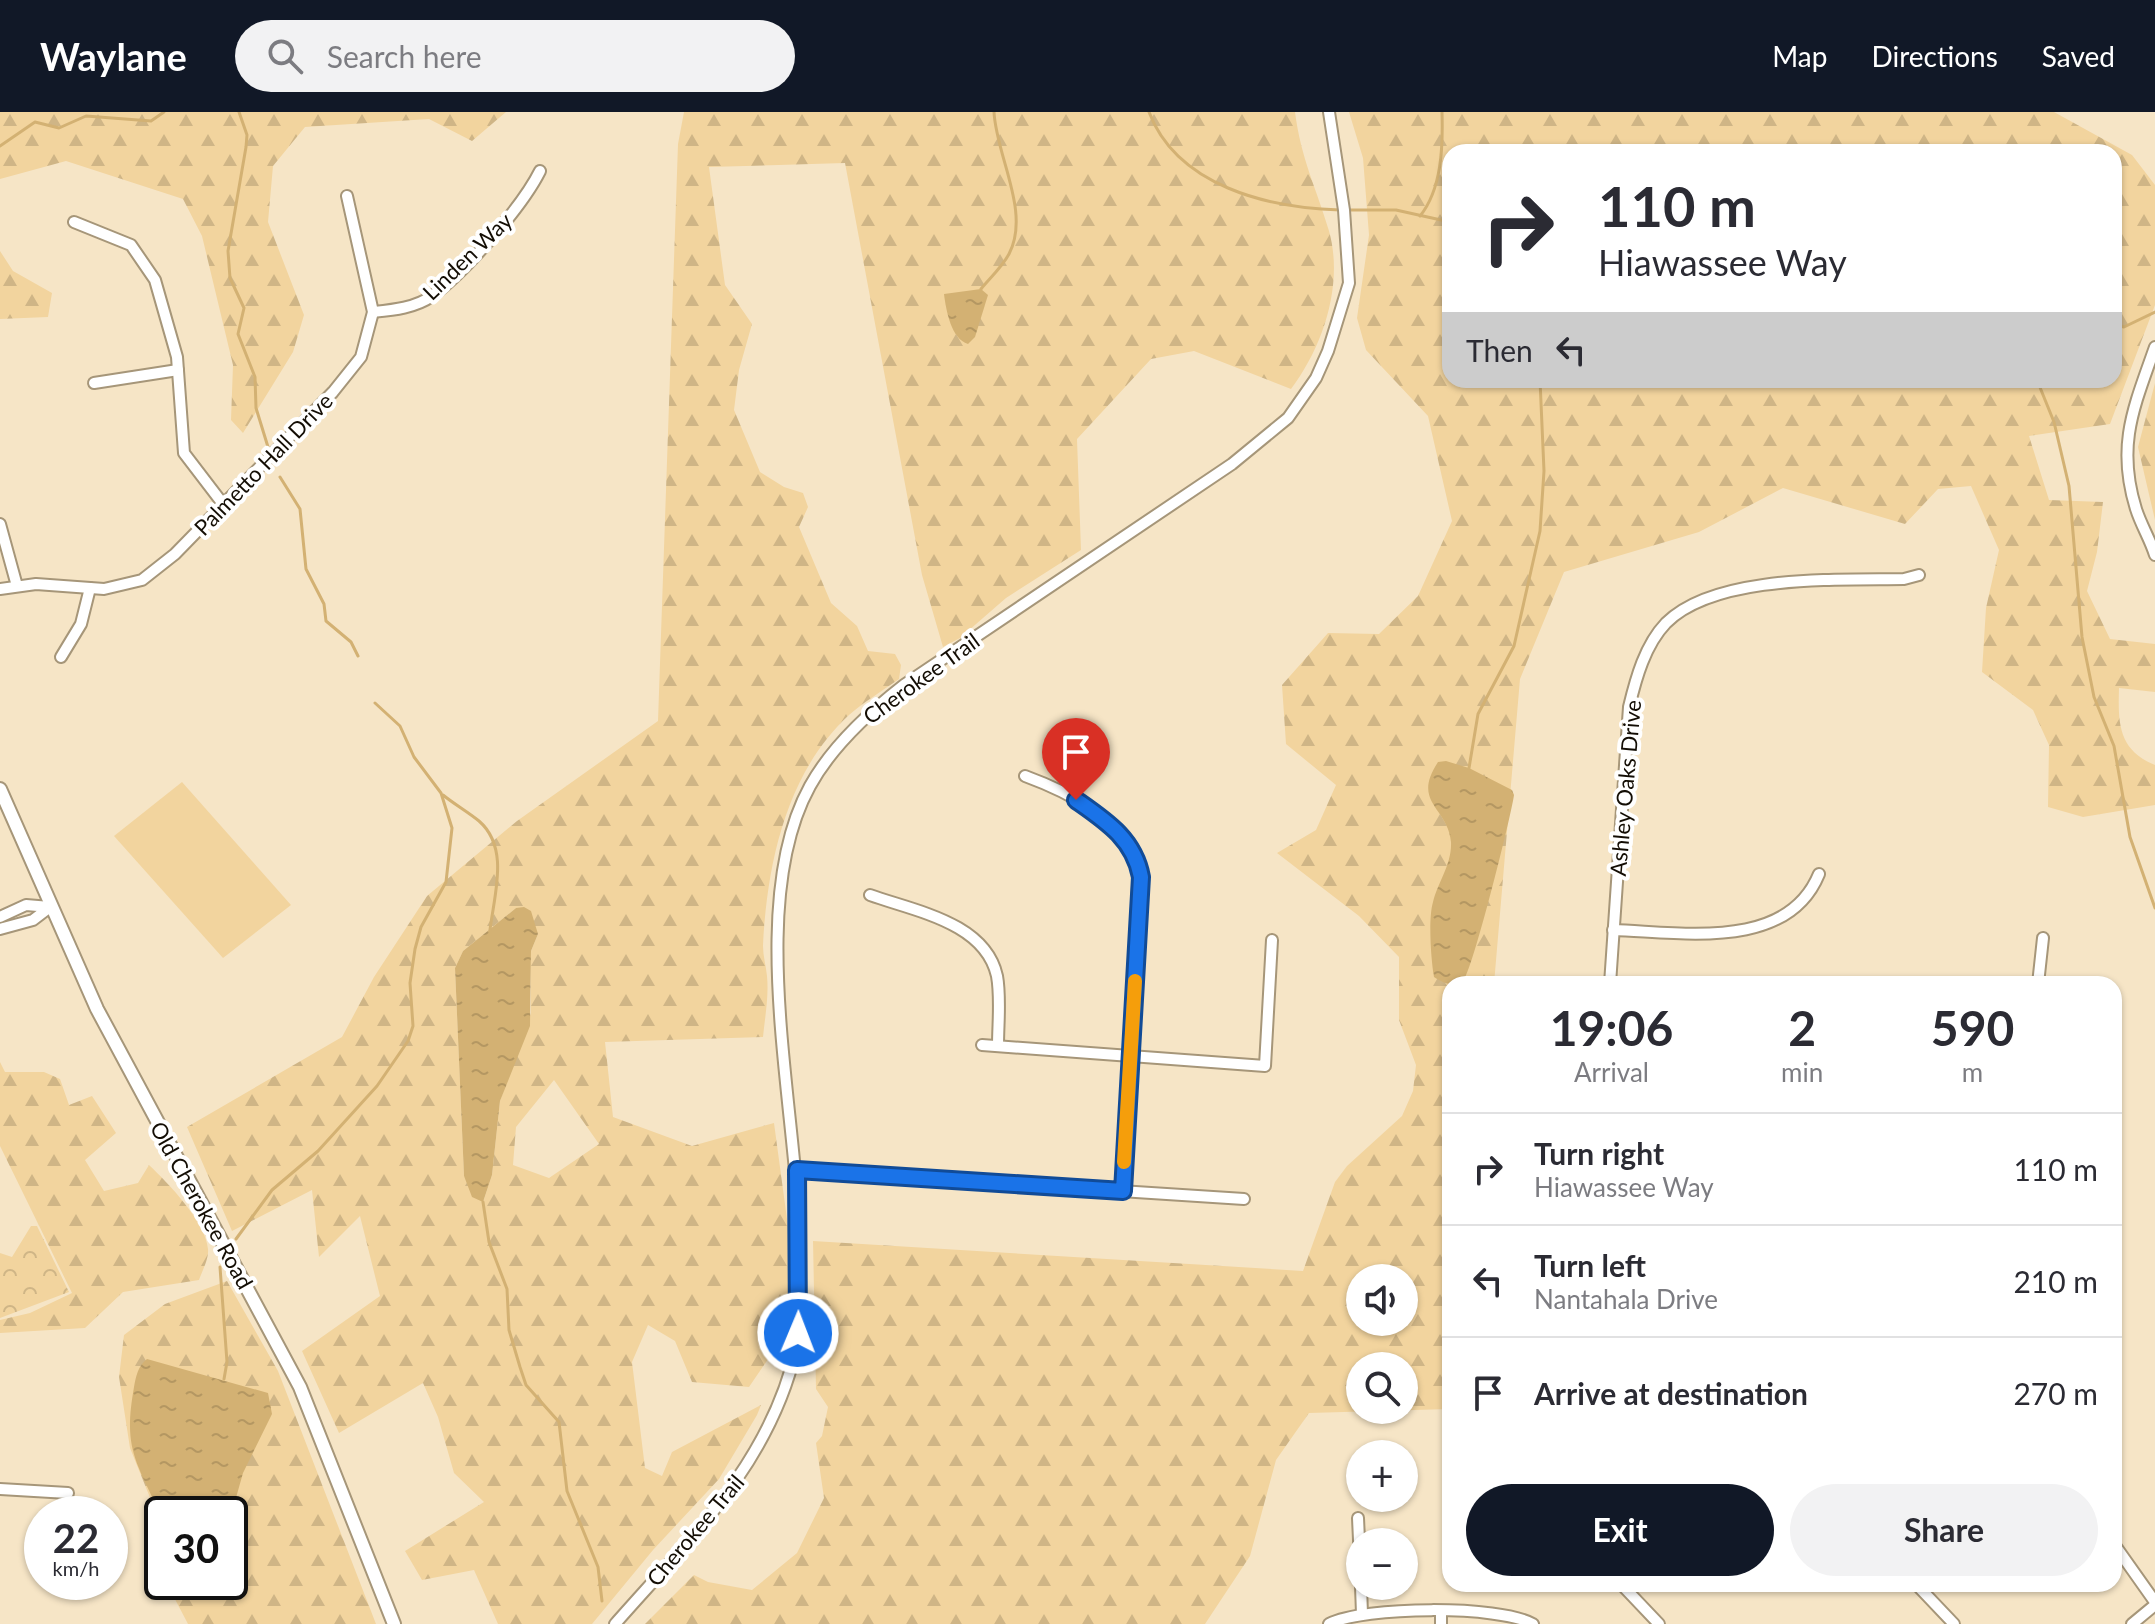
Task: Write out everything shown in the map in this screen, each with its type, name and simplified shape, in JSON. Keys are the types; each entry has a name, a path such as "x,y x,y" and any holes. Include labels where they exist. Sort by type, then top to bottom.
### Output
{"street":[{"name":"Cherokee Trail","path":"615,1624 725,1501 774,1413 792,1365 798,1333 797,1170 780,988 779,903 788,837 811,785 863,719 904,685 1232,464 1288,418 1316,378 1338,326 1349,283 1340,178 1329,112"},
{"name":"Linden Way","path":"373,312 401,309 431,296 526,198 540,171"},
{"name":"Palmetto Hall Drive","path":"0,589 17,586 118,587 142,580 161,567 352,370 367,342 373,312 347,196"},
{"path":"74,222 121,239 139,253 155,280 178,370 184,453 223,504"},
{"path":"2155,347 2132,411 2125,450 2136,508 2155,555"},
{"path":"94,383 178,370"},
{"path":"0,524 17,586"},
{"name":"Ashley Oaks Drive","path":"1610,976 1629,707 1642,662 1664,625 1694,604 1759,586 1904,579 1919,575"},
{"path":"61,657 81,624 90,588"},
{"path":"1025,776 1063,792 1099,816 1135,853 1141,877 1123,1191"},
{"name":"Old Cherokee Road","path":"0,789 50,907 132,1078 300,1387 394,1624"},
{"path":"1613,930 1748,930 1803,903 1819,874"},
{"path":"870,895 949,923 979,943 996,973 998,1046"},
{"path":"0,917 26,905 50,907"},
{"path":"0,929 33,920 50,907"},
{"path":"2039,976 2043,938"},
{"path":"982,1045 1265,1066 1272,940"},
{"path":"797,1170 1244,1199"},
{"path":"0,1489 68,1493"},
{"path":"1358,1518 1358,1528"},
{"path":"2122,1556 2155,1604 2132,1624"},
{"path":"1629,1592 1659,1624"},
{"path":"1924,1592 1954,1624"},
{"path":"1362,1600 1362,1614"},
{"path":"1441,1612 1441,1624"},
{"path":"1329,1624 1362,1614 1441,1612 1495,1612 1533,1624"}],"green space":[{"path":"0,112 506,112 472,141 429,119 305,127 273,166 268,222 304,315 293,352 243,433 231,420 233,365 202,236 183,199 66,161 0,179"},
{"path":"684,112 1295,112 1305,159 1329,231 1333,251 1332,293 1328,314 1313,354 1291,389 1194,351 1151,359 1077,439 1081,550 1006,598 960,638 943,647 922,575 845,163 709,167 725,285 752,324 739,370 734,410 760,472 784,487 803,493 808,507 799,527 831,603 857,626 868,651 895,654 901,665 899,679 855,710 827,738 795,792 775,852 769,883 763,946 768,991 763,1037 605,1042 613,1117 692,1146 774,1123 792,1256 786,1333 749,1387 692,1382 675,1341 648,1325 632,1362 645,1468 662,1476 672,1452 761,1405 757,1415 719,1479 653,1550 592,1624 498,1624 474,1570 422,1580 405,1551 484,1502 454,1473 438,1417 423,1383 339,1433 302,1351 380,1296 360,1216 319,1257 312,1190 232,1231 187,1127 342,1037 374,977 427,896 517,821 658,721 678,144","holes":["516,908 538,934 531,951 531,1013 500,1101 492,1175 483,1202 464,1176 455,968 463,951","554,1080 599,1144 549,1178 513,1165 516,1127"]},
{"path":"1349,112 2054,112 2112,144 1442,144 1442,388 2122,388 2122,149 2132,155 2155,185 2155,305 2110,424 2029,436 2049,500 2103,502 2097,552 2087,591 2110,639 2155,644 2155,692 2119,688 2119,701 2120,724 2127,743 2134,752 2155,765 2155,805 2083,817 2048,807 2049,745 2033,710 1982,672 1986,608 1999,550 1971,486 1938,489 1905,524 1783,488 1699,532 1564,572 1520,679 1495,976 1442,976 1442,1409 1418,1410 1418,1352 1346,1352 1346,1412 1309,1413 1276,1460 1250,1556 1205,1624 645,1624 694,1575 708,1582 752,1590 797,1553 824,1498 816,1443 822,1436 828,1407 816,1389 813,1241 1303,1271 1335,1182 1347,1166 1402,1116 1413,1091 1416,1065 1399,1020 1399,957 1359,916 1277,853 1316,830 1336,785 1286,744 1282,685 1328,633 1379,634 1418,596 1452,521 1428,416 1366,350 1357,318 1369,235 1363,158"},
{"path":"0,251 13,271 52,293 48,317 0,319"},
{"path":"2155,383 2155,520 2138,447"},
{"path":"182,782 291,905 223,958 114,836"},
{"path":"0,1062 5,1072 44,1072 60,1079 69,1105 92,1096 116,1133 85,1160 104,1191 138,1183 149,1165 166,1182 193,1215 206,1238 207,1257 199,1280 123,1292 85,1328 0,1333 0,1320 30,1313 72,1293 0,1146"},
{"path":"31,1226 37,1226 69,1292 0,1318 0,1253 12,1257"},
{"path":"227,1281 278,1371 376,1624 188,1624 175,1600 248,1600 248,1496 149,1496 130,1448 119,1377 124,1335 165,1304"}],"water":[{"path":"981,289 988,295 975,337 968,344 953,330 944,294"},
{"path":"1446,761 1469,768 1512,790 1514,795 1468,972 1466,976 1442,976 1442,981 1434,977 1431,918 1451,842 1444,820 1429,796 1428,787 1438,762"},
{"path":"524,907 531,911 538,934 531,951 530,1026 500,1101 492,1175 483,1202 472,1197 464,1176 455,968 463,951 516,908"},
{"path":"147,1359 268,1393 272,1414 243,1473 236,1496 152,1496 137,1462 131,1437 131,1406 139,1368"}],"waterway":[{"path":"0,146 35,122 59,128 86,116 151,121 164,112"},
{"path":"239,112 247,135 228,251 230,278 244,308 238,334 255,377 256,408 268,447"},
{"path":"981,289 1009,254 1015,238 1014,202 994,112"},
{"path":"1149,112 1162,137 1181,158 1203,175 1228,188 1284,204 1340,210"},
{"path":"1420,216 1437,180 1442,112"},
{"path":"1347,210 1396,210 1442,220"},
{"path":"2122,326 2155,312"},
{"path":"1469,768 1478,714 1514,646 1540,531 1544,471 1540,388"},
{"path":"2040,388 2054,422 2069,486 2082,637 2094,697 2114,746 2130,837 2155,908"},
{"path":"280,477 300,509 306,569 324,604 326,621 351,642 358,656"},
{"path":"236,1239 272,1190 318,1151 377,1086 408,1041 413,1026 410,983 415,949 421,927 446,882 452,828 441,793 414,757 400,726 375,703"},
{"path":"443,795 479,821 494,844 498,872 490,930"},
{"path":"483,1202 489,1242 507,1289 509,1330 520,1367 526,1385 559,1422 567,1491 598,1567 602,1601"},
{"path":"220,1267 227,1362 224,1379"}],"slow traffic":[{"path":"1124,1162 1135,981"}],"route":[{"path":"798,1333 800,1239 797,1170 1123,1191 1141,877 1135,853 1127,841 1076,800"}]}
